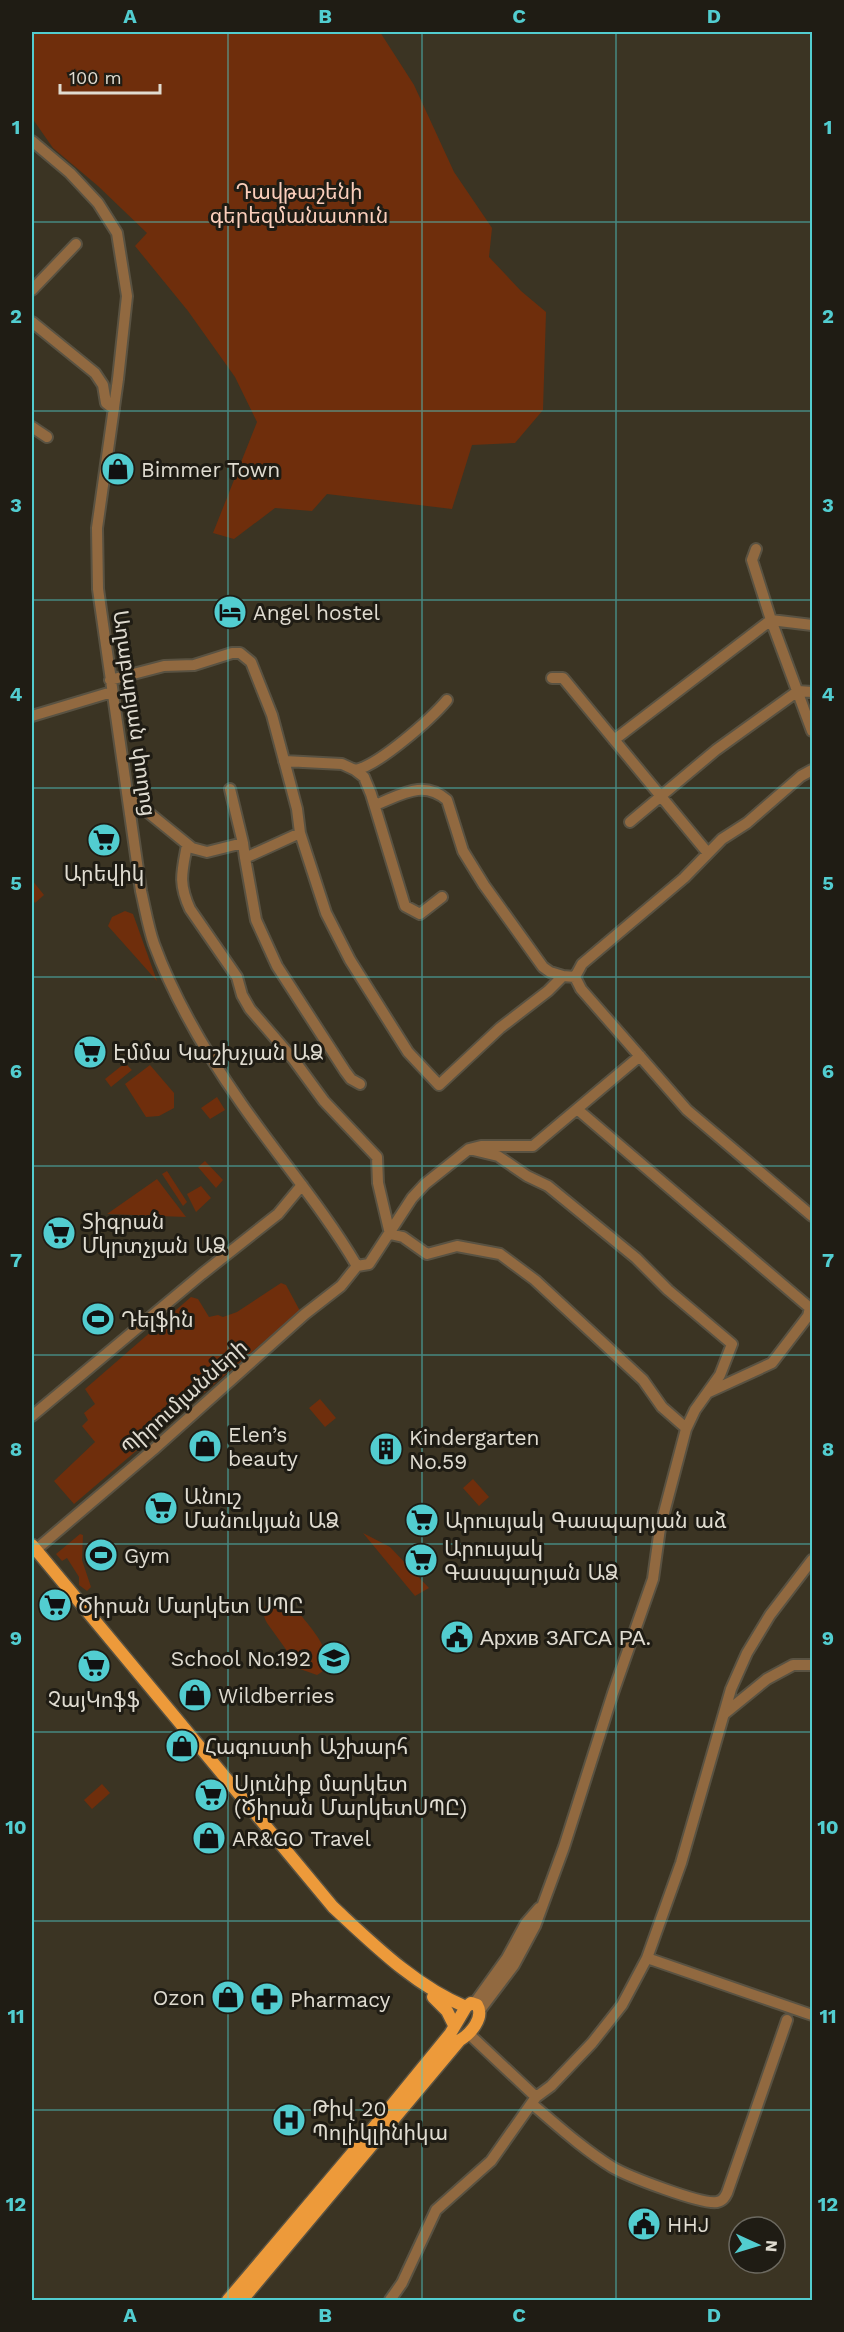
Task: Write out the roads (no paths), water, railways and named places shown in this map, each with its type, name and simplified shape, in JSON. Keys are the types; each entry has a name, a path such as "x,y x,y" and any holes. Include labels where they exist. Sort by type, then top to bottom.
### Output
{"main road":[{"path":"33,1550 333,1907 426,1986 444,1998 474,2007 458,2033 242,2301"},
{"path":"33,1550 321,1903 361,1940 440,2002 458,2033"},
{"path":"228,2301 366,2137 458,2033"}],"street":[{"name":"Աղաբաբյան փողոց","path":"32,141 70,173 98,203 117,233 128,296 97,528 98,589 141,891 152,939 184,1013 201,1044 241,1104 341,1238 357,1266"},
{"path":"32,290 76,244"},
{"path":"32,322 95,373 103,385 106,403 114,409"},
{"path":"32,427 47,437"},
{"path":"756,549 752,560 771,620 813,731"},
{"path":"614,740 771,620 813,625"},
{"path":"110,680 164,666 194,665 232,653 240,653 251,662 268,702 297,809 300,833 326,913 351,960 408,1052 439,1085 500,1028 548,991 563,976"},
{"path":"552,678 563,678 707,852"},
{"path":"630,822 716,750 798,691 813,692"},
{"path":"32,716 112,692"},
{"path":"355,770 369,765 420,726 447,700"},
{"path":"284,761 342,764 364,777 375,805 405,906 420,914 442,897"},
{"path":"575,977 582,964 684,878 707,852 754,817 801,776 813,770"},
{"path":"230,789 243,843 256,920 277,966 345,1071 351,1079 360,1084"},
{"path":"375,805 414,789 429,789 447,800 463,851 484,885 543,967 550,972 575,977"},
{"path":"128,796 192,848 207,852 243,843"},
{"path":"245,858 300,833"},
{"path":"187,844 181,879 190,909 237,977 242,995 250,1009 294,1060 324,1101 377,1158 378,1182 390,1234 403,1237 427,1254 457,1246 500,1254 535,1280 643,1380 662,1407 686,1428"},
{"path":"575,977 581,989 687,1110 813,1216"},
{"path":"469,1149 480,1146 533,1146 640,1056"},
{"path":"577,1109 811,1308 808,1316 772,1363 709,1392"},
{"path":"469,1149 498,1156 527,1176 548,1186 636,1258 668,1290 732,1344 720,1375 695,1410 686,1428 660,1528 653,1579 613,1693 564,1847 535,1926 514,1965 474,2007"},
{"name":"Պիրումյանների","path":"33,1550 149,1454 305,1314 341,1286 357,1266 369,1264 412,1198 425,1184 469,1149"},
{"path":"32,1416 202,1274 278,1214 302,1185"},
{"path":"390,2301 402,2283 436,2210 491,2161 534,2100 551,2086 592,2043 622,2005 647,1958 681,1863 731,1689 747,1653 770,1615 813,1560"},
{"path":"724,1714 767,1679 794,1665 813,1665"},
{"path":"647,1958 813,2015"},
{"path":"458,2033 589,2151 614,2168 690,2197 718,2202 724,2199 727,2193 788,2020"}],"place":[{"name":"Bimmer Town","path":"118,469"},
{"name":"Angel hostel","path":"230,612"},
{"name":"Արեվիկ","path":"104,840"},
{"name":"Էմմա Կաշխչյան ԱՁ","path":"90,1052"},
{"name":"Տիգրան Մկրտչյան ԱՁ","path":"59,1233"},
{"name":"Դելֆին","path":"98,1319"},
{"name":"Elen’s beauty","path":"205,1446"},
{"name":"Kindergarten No.59","path":"386,1449"},
{"name":"Անուշ Մանուկյան ԱՁ","path":"161,1508"},
{"name":"Արուսյակ Գասպարյան աձ","path":"422,1520"},
{"name":"Gym","path":"101,1555"},
{"name":"Արուսյակ Գասպարյան ԱՁ","path":"421,1560"},
{"name":"Ծիրան Մարկետ ՍՊԸ","path":"55,1605"},
{"name":"Архив ЗАГСА РА.","path":"457,1637"},
{"name":"School No.192","path":"334,1658"},
{"name":"ՉայԿոֆֆ","path":"94,1666"},
{"name":"Wildberries","path":"195,1695"},
{"name":"Հագուստի Աշխարհ","path":"182,1746"},
{"name":"Սյունիք մարկետ (Ծիրան ՄարկետՍՊԸ)","path":"211,1795"},
{"name":"AR&GO Travel","path":"209,1838"},
{"name":"Ozon","path":"228,1997"},
{"name":"Pharmacy","path":"267,1999"},
{"name":"Թիվ 20 Պոլիկլինիկա","path":"289,2120"},
{"name":"HHJ","path":"644,2224"}],"park label":[{"name":"Դավթաշենի գերեզմանատուն","path":"299,203"}]}
